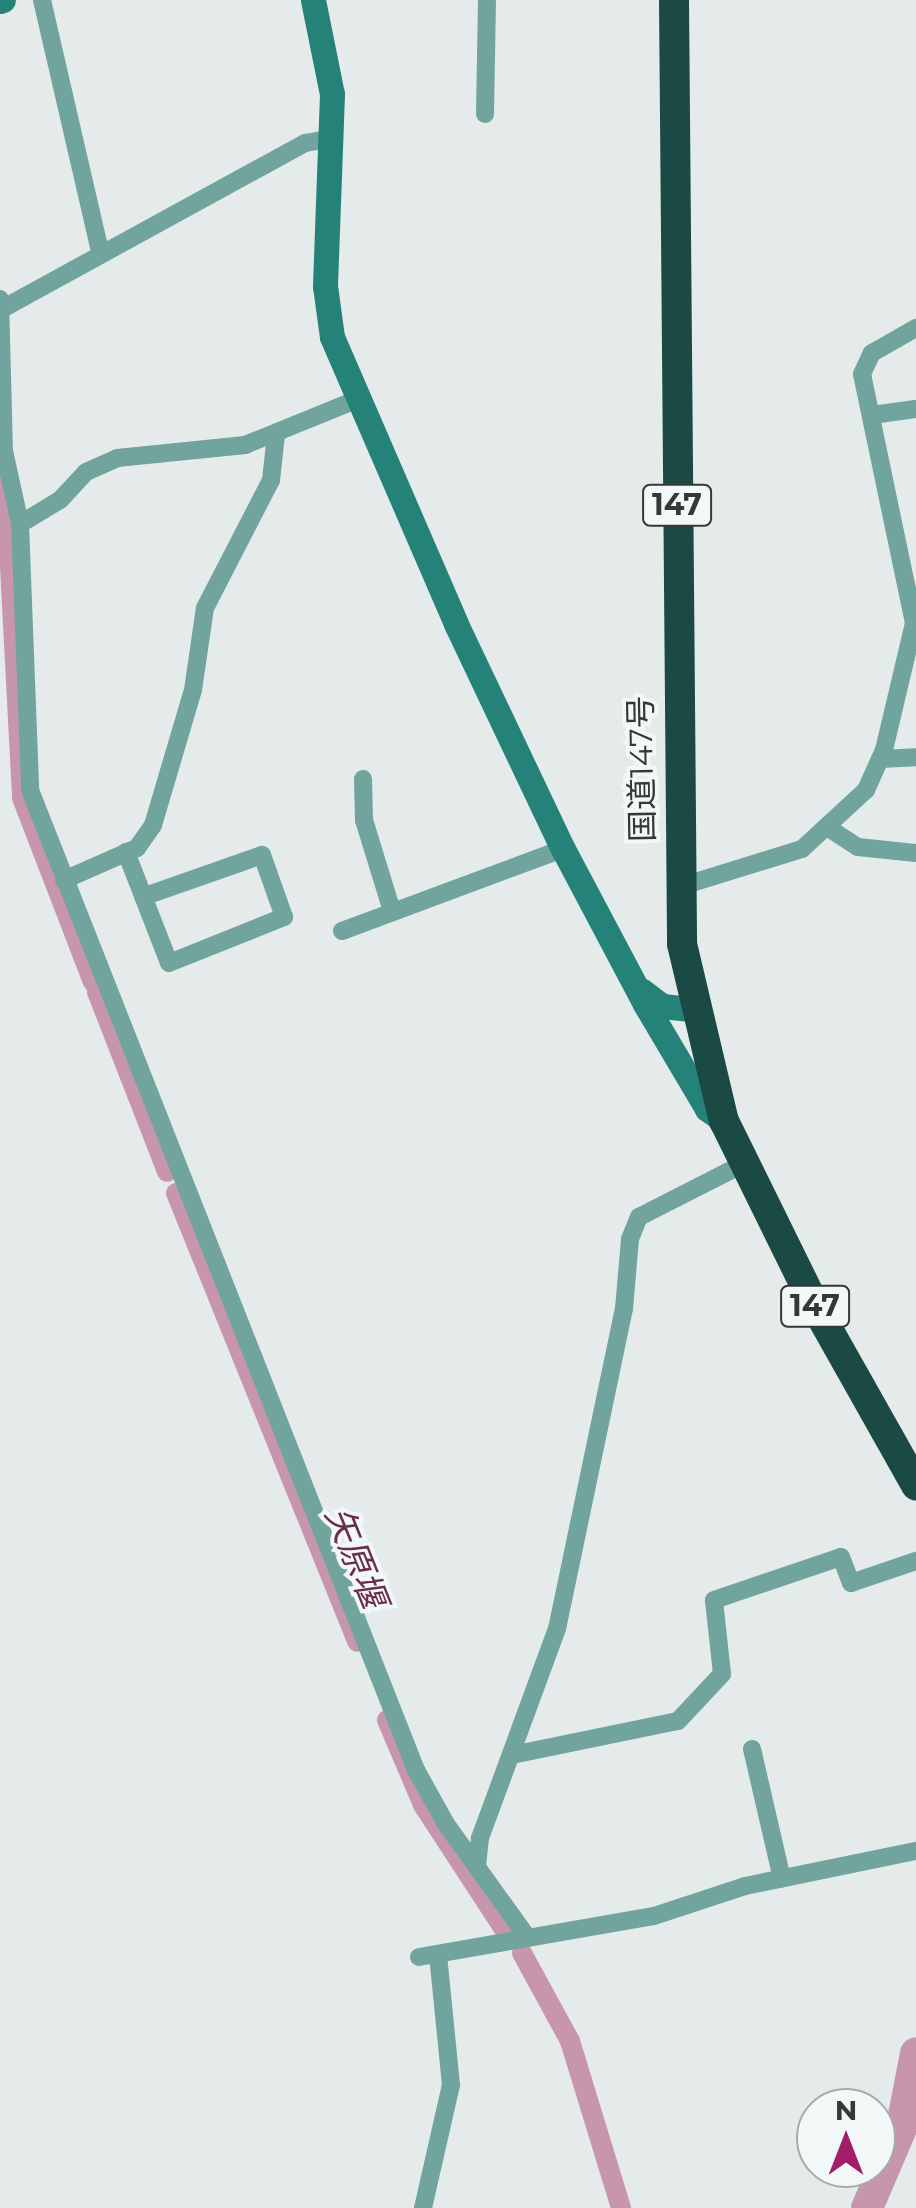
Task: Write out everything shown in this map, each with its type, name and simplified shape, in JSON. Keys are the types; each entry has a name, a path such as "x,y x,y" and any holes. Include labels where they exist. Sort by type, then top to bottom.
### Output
{"highway":[{"name":"国道147号","path":"674,0 679,887 693,1010 724,1121 743,1164 916,1485"}],"street":[{"path":"42,0 100,251"},
{"path":"314,0 332,94 325,286 332,337 356,400 563,848 707,1109 724,1121"},
{"path":"485,114 487,0"},
{"path":"332,138 305,143 0,306 4,451 20,524 30,790 416,1770 528,1938"},
{"path":"679,887 802,849 830,829 866,790 880,759 914,623 862,374 872,353 893,335 916,328"},
{"path":"20,524 60,500 86,472 117,458 245,445 356,400"},
{"path":"872,414 916,409"},
{"path":"64,880 126,852 153,825 193,690 205,608 271,480 276,435"},
{"path":"880,759 916,757"},
{"path":"363,779 364,820 392,911"},
{"path":"830,829 858,847 916,852"},
{"path":"342,931 563,848"},
{"path":"126,852 169,963 284,918 262,854 144,897"},
{"path":"641,990 662,1006 693,1010"},
{"path":"477,1866 480,1838 558,1629 624,1309 630,1239 639,1216 743,1164"},
{"path":"512,1756 678,1721 722,1674 714,1600 841,1557 851,1584 916,1560"},
{"path":"752,1749 782,1879"},
{"path":"423,2208 451,2084 428,1956 654,1916 782,1879 916,1851"}],"waterway":[{"name":"矢原堰","path":"0,484 7,510 22,798 93,982"},
{"name":"矢原堰","path":"97,992 167,1172"},
{"name":"矢原堰","path":"176,1193 357,1642"},
{"name":"矢原堰","path":"387,1720 423,1805 505,1931"},
{"name":"矢原堰","path":"522,1953 570,2041 621,2208"},
{"path":"867,2208 902,2126 916,2053"}]}
